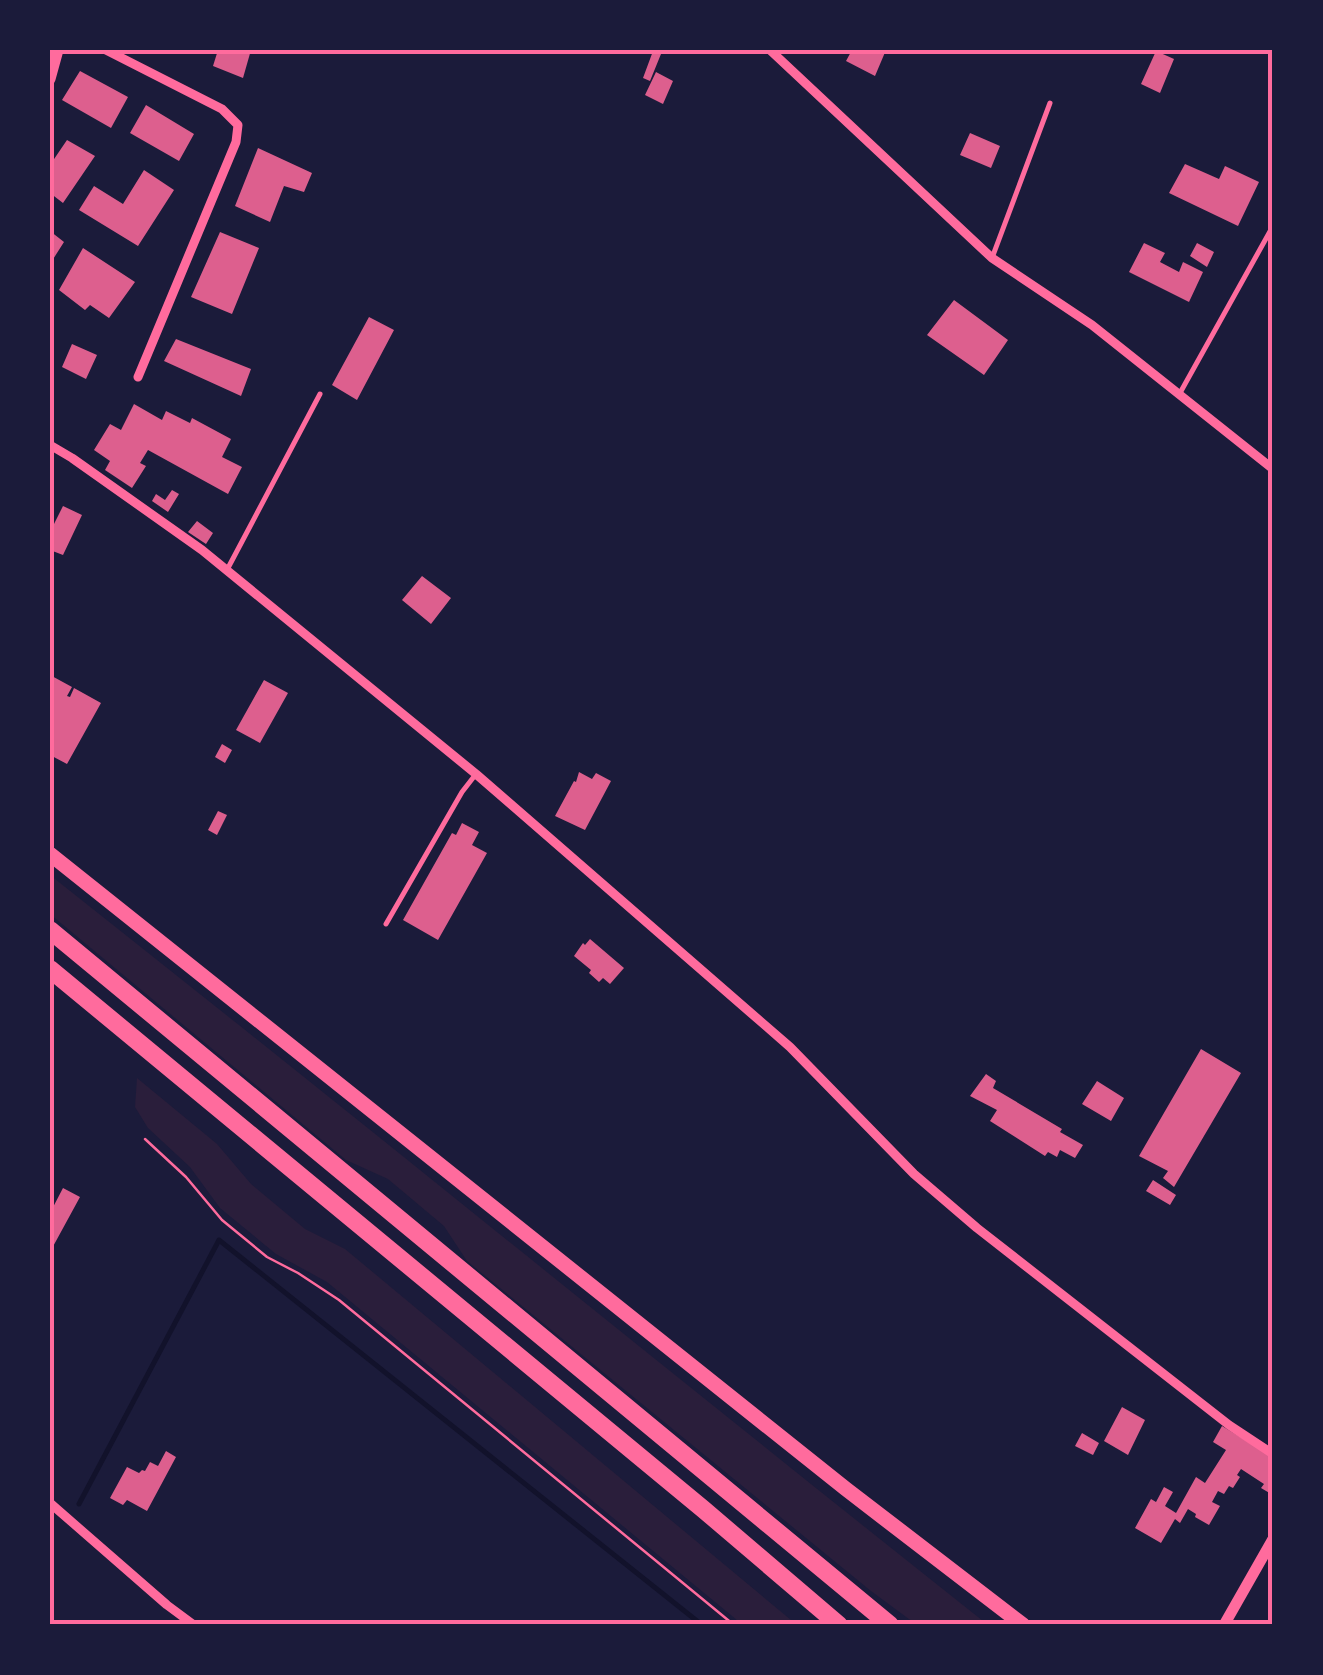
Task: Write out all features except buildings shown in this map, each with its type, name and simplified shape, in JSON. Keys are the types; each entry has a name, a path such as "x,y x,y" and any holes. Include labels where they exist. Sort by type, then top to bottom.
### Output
{"highway":[{"path":"50,930 890,1625"},
{"path":"50,968 839,1625"}],"main road":[{"path":"50,854 846,1490 1023,1625"}],"street":[{"path":"50,79 58,50"},
{"path":"106,50 222,109 238,125 236,142 138,377"},
{"path":"770,50 992,258 1092,325 1273,470"},
{"path":"50,446 202,550 476,774 790,1047 914,1174 976,1228 1229,1425 1273,1454"},
{"path":"50,1503 194,1625"},
{"path":"1224,1625 1273,1539"}],"lane":[{"path":"992,258 1050,103"},
{"path":"1179,396 1273,226"},
{"path":"226,571 320,394"},
{"path":"386,924 476,774"}],"path":[{"path":"145,1139 186,1176 222,1220 268,1257 339,1300 734,1625"}],"shaded area":[{"path":"50,875 988,1625 917,1625 871,1591 467,1261 444,1226 388,1179 346,1160 50,914"},
{"path":"137,1078 217,1144 251,1184 305,1229 345,1249 797,1625 743,1625 327,1282 276,1254 220,1208 190,1167 148,1128 135,1107"}],"waterway":[{"path":"79,1504 219,1240 702,1625"}]}
